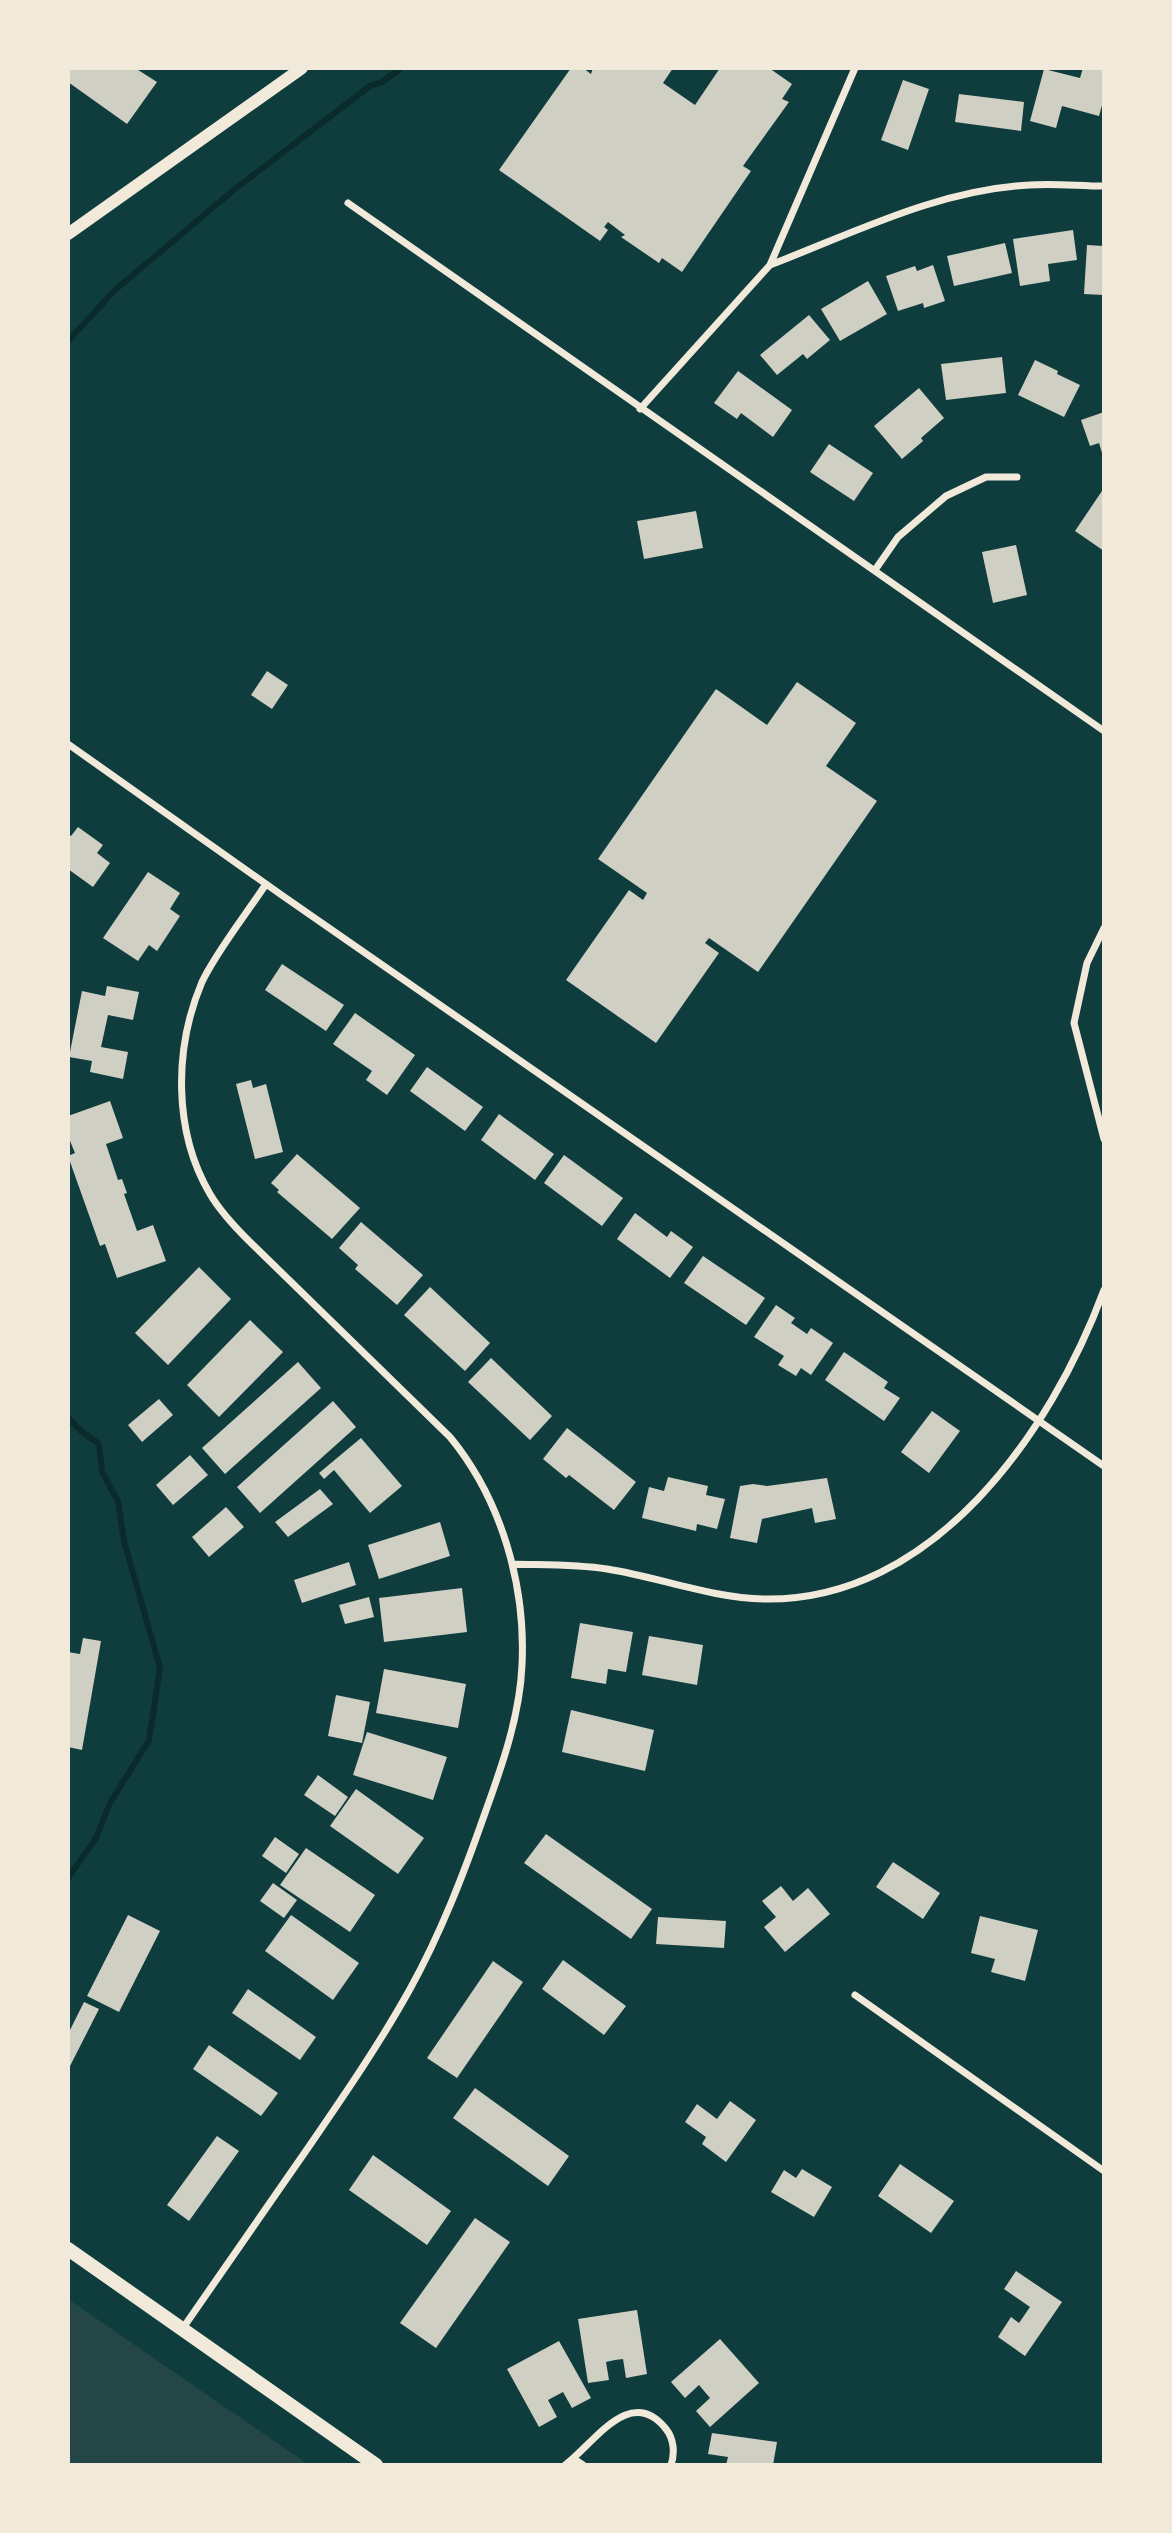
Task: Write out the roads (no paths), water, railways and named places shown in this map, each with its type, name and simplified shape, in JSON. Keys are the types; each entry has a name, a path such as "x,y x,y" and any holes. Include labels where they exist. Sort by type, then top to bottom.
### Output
{"main road":[{"path":"68,2249 376,2465"}],"street":[{"path":"68,234 302,68"},
{"path":"640,409 770,265 855,68"},
{"path":"770,265 909,209 972,193 1029,185 1104,186"},
{"path":"348,203 1104,731"},
{"path":"875,570 898,537 946,496 986,477 1017,477"},
{"path":"68,744 1104,1466"},
{"path":"183,2328 360,2071 410,1989 451,1903 494,1789 520,1693 522,1634 512,1564 486,1489 450,1437 229,1220 210,1193 191,1150 182,1080 189,1023 203,981 266,884"},
{"path":"1104,928 1087,963 1074,1023 1104,1139"},
{"path":"512,1564 608,1569 753,1598 793,1598 825,1593 878,1574 937,1535 987,1490 1040,1420 1087,1334 1104,1290"},
{"path":"855,1995 1104,2171"},
{"path":"565,2465 614,2419 629,2413 644,2414 658,2420 668,2431 673,2445 671,2465"},
{"path":"574,2459 583,2465"}],"waterway":[{"path":"68,341 115,290 235,189 370,86 382,82 401,68"},
{"path":"68,1418 99,1444 102,1472 118,1501 124,1541 160,1668 149,1740 110,1803 96,1838 68,1878"}]}
